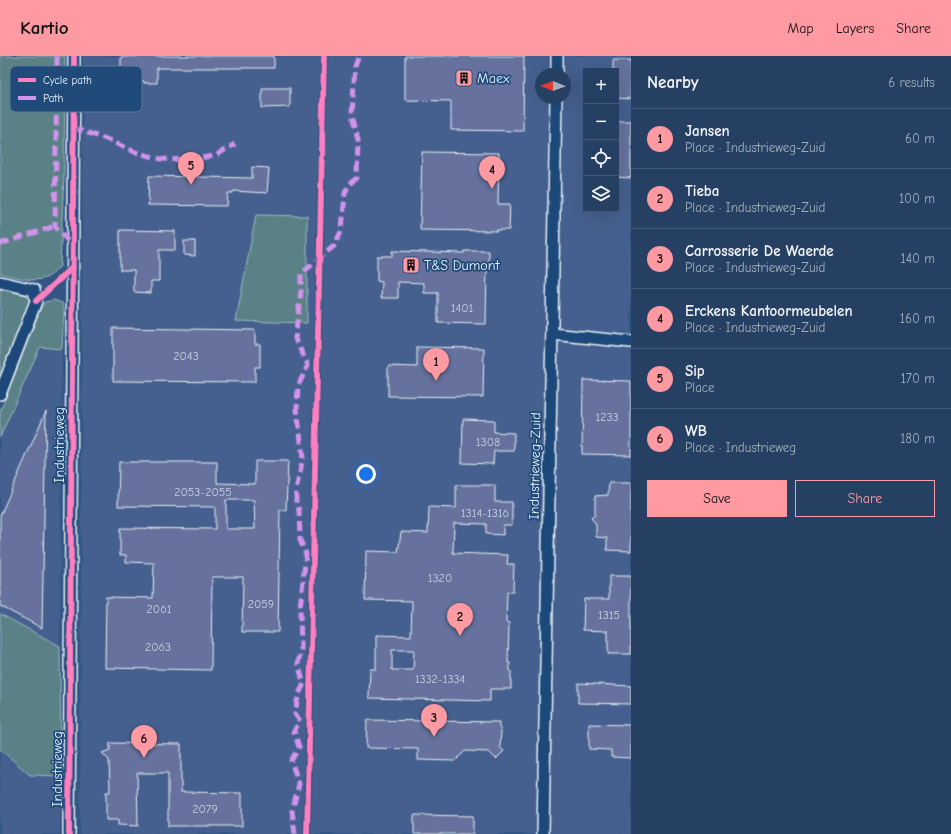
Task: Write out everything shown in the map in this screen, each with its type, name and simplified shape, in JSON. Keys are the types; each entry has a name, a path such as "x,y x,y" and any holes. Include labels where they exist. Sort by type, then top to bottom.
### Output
{"street":[{"name":"Industrieweg","path":"74,56 74,66"},
{"path":"557,56 557,68"},
{"name":"Industrieweg-Zuid","path":"542,834 556,104"},
{"name":"Industrieweg","path":"68,834 74,112"},
{"path":"0,282 34,290 36,302 0,394"},
{"path":"552,334 631,342"}],"shaded area":[{"path":"83,56 631,56 631,834 80,834 83,112 142,112 142,66 83,66"},
{"path":"40,347 62,349 60,646 0,614 0,437"},
{"path":"0,749 30,775 61,776 60,834 0,834"}],"green space":[{"path":"0,56 65,56 65,66 10,66 10,112 65,112 64,175 60,266 51,275 35,280 0,273"},
{"path":"256,215 307,216 307,323 236,321"},
{"path":"0,289 26,295 30,301 0,384"},
{"path":"54,300 62,303 64,309 62,349 40,347 0,437 0,412 41,308 45,302"},
{"path":"0,614 60,646 61,776 30,775 0,749"}],"building":[{"path":"274,56 274,68 157,68 157,83 144,83 144,81 142,81 142,66 121,66 121,57"},
{"name":"Maex","path":"405,56 524,56 523,131 451,130 451,101 405,100"},
{"path":"613,60 631,60 631,99 619,98 619,68 613,68"},
{"path":"262,88 290,88 290,107 262,108"},
{"path":"619,121 631,121 631,178 619,177"},
{"path":"422,152 499,153 498,204 510,204 509,230 420,230"},
{"path":"252,167 269,168 267,193 233,191 233,193 228,193 227,206 148,205 149,176 252,178"},
{"path":"120,230 175,231 175,250 159,250 159,281 151,281 151,293 134,292 134,270 120,270"},
{"path":"184,241 195,241 195,256 184,255"},
{"path":"392,251 464,253 464,251 489,251 489,263 487,263 486,324 438,323 438,293 424,293 424,283 398,282 398,298 381,298 382,282 377,281 377,256 392,256"},
{"path":"113,328 255,330 255,344 260,344 260,367 255,367 255,382 113,381"},
{"path":"417,347 484,348 483,397 388,396 388,366 417,367"},
{"path":"583,380 631,381 631,455 582,454"},
{"path":"46,411 42,628 0,606 0,516"},
{"path":"463,419 494,420 494,432 514,433 514,451 494,451 493,464 462,463"},
{"path":"255,461 288,461 286,510 280,510 278,632 242,632 243,577 212,577 211,670 105,668 106,597 153,598 154,563 126,562 126,555 120,555 120,528 215,529 215,507 118,506 119,462 217,462 217,483 255,484","holes":["226,500 254,500 255,529 226,529"]},
{"path":"609,483 631,483 631,551 607,550 607,538 596,537 596,524 591,518 595,515 595,496 608,495"},
{"path":"456,485 495,485 495,502 512,502 512,525 503,525 503,535 486,534 486,524 454,523 453,553 508,555 507,564 514,564 513,592 507,592 506,622 509,623 508,663 510,663 511,671 511,689 490,689 490,701 369,698 370,669 376,669 376,635 411,636 412,601 365,600 366,551 398,552 401,532 428,533 429,507 456,508","holes":["392,650 414,650 413,670 392,670"]},
{"path":"609,576 631,576 631,654 608,654 608,631 583,630 584,599 609,599"},
{"path":"578,683 631,686 631,704 578,703"},
{"path":"367,720 499,722 499,728 501,730 500,747 504,751 496,759 489,752 465,751 455,761 418,760 418,749 366,748"},
{"path":"589,724 631,725 631,758 611,757 611,750 589,749"},
{"path":"110,743 181,744 181,792 242,793 242,826 168,826 168,773 137,773 138,826 118,825 118,820 106,820 106,792 110,792 109,760 102,753 110,750"},
{"path":"414,815 473,816 473,834 414,834"}],"marked path":[{"path":"57,56 57,66"},
{"path":"295,834 292,811 299,784 291,761 299,747 294,731 300,721 295,714 298,696 304,684 298,664 301,649 300,608 306,554 300,540 299,510 296,503 296,490 303,458 297,409 298,386 308,365 295,339 301,291 301,274 334,246 342,230 345,193 349,184 357,178 358,139 352,115 355,66 359,56"},
{"path":"56,112 55,226 73,247"},
{"path":"73,128 106,139 135,152 161,159 186,160 215,156 235,144"},
{"path":"0,244 55,226"}],"cycle path":[{"path":"74,56 74,66"},
{"path":"307,834 324,56"},
{"path":"69,834 74,112"},
{"path":"36,301 73,267"}],"place":[{"name":"Maex","path":"464,78"},
{"name":"Sip","path":"191,185"},
{"name":"Erckens Kantoormeubelen","path":"492,189"},
{"name":"T&S Dumont","path":"411,265"},
{"name":"Jansen","path":"436,381"},
{"name":"Tieba","path":"460,636"},
{"name":"Carrosserie De Waerde","path":"434,737"},
{"name":"WB","path":"144,758"}]}
